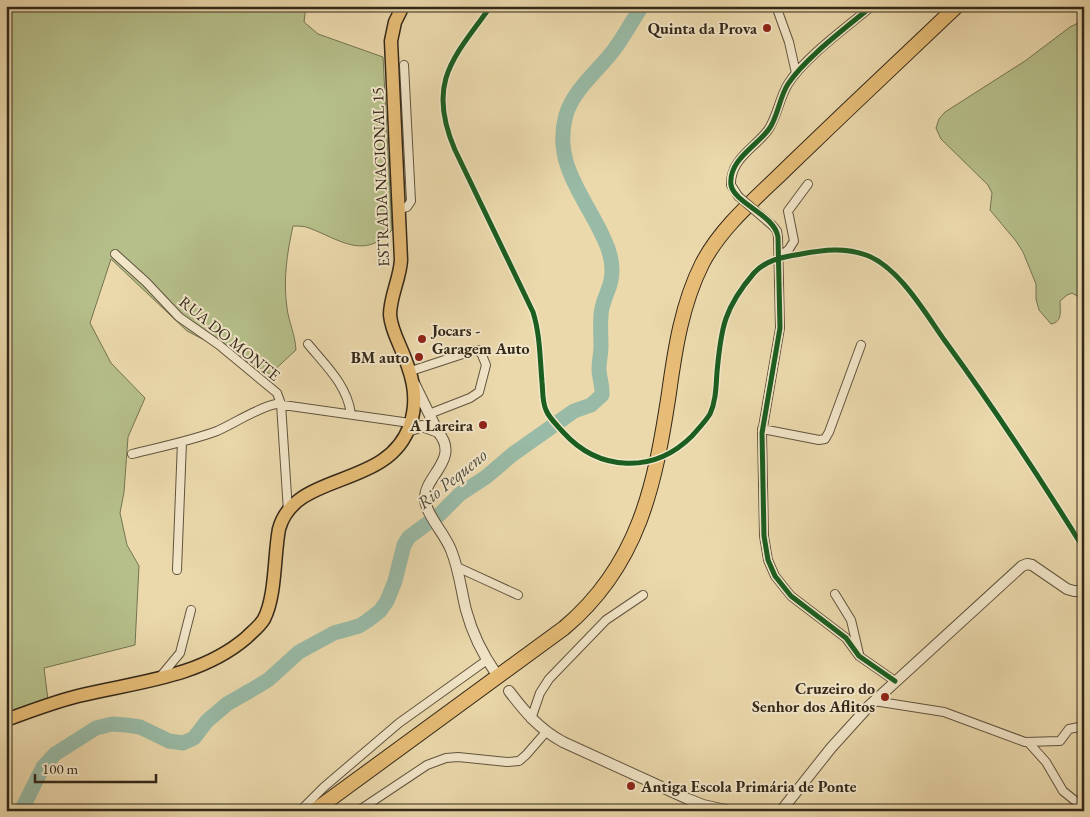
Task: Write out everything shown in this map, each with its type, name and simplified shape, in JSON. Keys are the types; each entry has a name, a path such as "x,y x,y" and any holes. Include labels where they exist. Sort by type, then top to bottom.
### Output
{"highway":[{"path":"314,811 564,628 597,595 629,547 649,495 658,462 676,341 691,291 708,253 724,232 750,204 957,6"},
{"path":"328,811 555,643 583,620 609,593 637,548 654,507 662,474 689,326 699,293 717,256 738,229 772,194 853,114 969,6"}],"main road":[{"name":"ESTRADA NACIONAL 15","path":"403,6 395,22 391,44 401,265 390,316 393,330 412,376 412,419"},
{"path":"6,720 72,697 159,678 193,668 223,654 243,640 263,621 270,600 279,529 288,511 308,494 359,473 384,460 396,449 412,419"}],"street":[{"path":"776,6 796,73"},
{"path":"872,6 796,73 784,91 769,129 735,167 731,185 738,196 773,226 778,234 780,328 762,429 764,541 772,572 791,596 844,636 860,656 892,684"},
{"path":"398,208 407,207 411,201 404,65"},
{"path":"779,258 789,249 794,241 788,211 808,184"},
{"name":"RUA DO MONTE","path":"115,254 146,282 179,317 219,345 272,387 277,393 281,404"},
{"path":"308,344 339,382 347,398 350,414"},
{"path":"762,429 819,440 825,439 861,345"},
{"path":"412,419 419,426 433,424 478,392 486,365 478,350 412,376 433,424"},
{"path":"281,404 288,511"},
{"path":"132,454 182,442 216,431 268,406 281,404 350,414 412,419 424,414 443,438 445,451 441,465 425,495 426,504 451,550 457,567 469,620 487,660 497,675"},
{"path":"177,570 182,442"},
{"path":"780,811 833,746 874,700 1024,565 1035,566 1069,590 1084,591"},
{"path":"457,567 518,595"},
{"path":"835,594 852,622 860,656"},
{"path":"531,719 540,693 549,679 606,620 643,595"},
{"path":"159,678 180,653 191,610"},
{"path":"300,811 324,787 399,723 487,660"},
{"path":"892,684 891,697 897,704"},
{"path":"509,691 531,719 546,732 566,744 675,794 703,805 730,811"},
{"path":"874,700 947,713 1013,739 1028,742 1060,741 1070,728 1084,726"},
{"path":"358,811 427,765 446,758 458,757 510,763 519,761 546,732"},
{"path":"1028,742 1048,764 1063,791 1084,808"}],"green space":[{"path":"6,6 306,6 304,22 318,34 383,57 392,230 382,239 361,246 341,242 307,227 293,226 287,256 285,287 287,308 296,350 270,374 187,331 111,259 90,323 111,363 145,398 128,437 124,492 120,513 127,545 139,566 135,645 44,668 48,700 6,715"},
{"path":"1084,20 1084,300 1072,293 1067,295 1060,301 1059,318 1055,323 1051,324 1039,310 1036,299 1036,284 1023,252 990,210 992,193 988,185 941,139 936,128 939,119 945,112 1025,61 1070,27"}],"waterway":[{"name":"Rio Pequeno","path":"21,811 43,767 55,754 96,728 112,724 140,727 169,741 183,743 194,738 207,721 227,704 268,680 299,652 334,633 359,626 367,621 380,611 387,601 395,581 404,545 409,537 439,515 460,494 486,477 513,454 574,411 591,405 602,395 599,369 601,312 610,284 612,264 607,245 580,195 567,165 563,133 566,115 574,97 617,46 642,6"}],"cycle path":[{"path":"491,6 455,57 448,72 444,89 443,107 447,127 455,150 533,312 538,338 543,400 546,410 553,421 577,445 593,455 610,461 627,463 644,462 661,457 677,448 692,436 710,414 715,399 720,343 726,319 736,297 754,273 764,265 788,256 834,250 858,252 878,261 889,270 900,280 920,305 1034,470 1084,549"},
{"path":"872,6 827,43 795,74 782,95 769,129 744,154 734,168 731,176 731,185 739,198 770,222 778,237 780,328 762,433 764,536 768,560 775,576 791,596 846,638 859,656 895,681"}],"place":[{"name":"Quinta da Prova","path":"767,28"},
{"name":"Jocars - Garagem Auto","path":"422,339"},
{"name":"BM auto","path":"419,357"},
{"name":"A Lareira","path":"483,425"},
{"name":"Cruzeiro do Senhor dos Aflitos","path":"885,697"},
{"name":"Antiga Escola Primária de Ponte","path":"631,786"}]}
